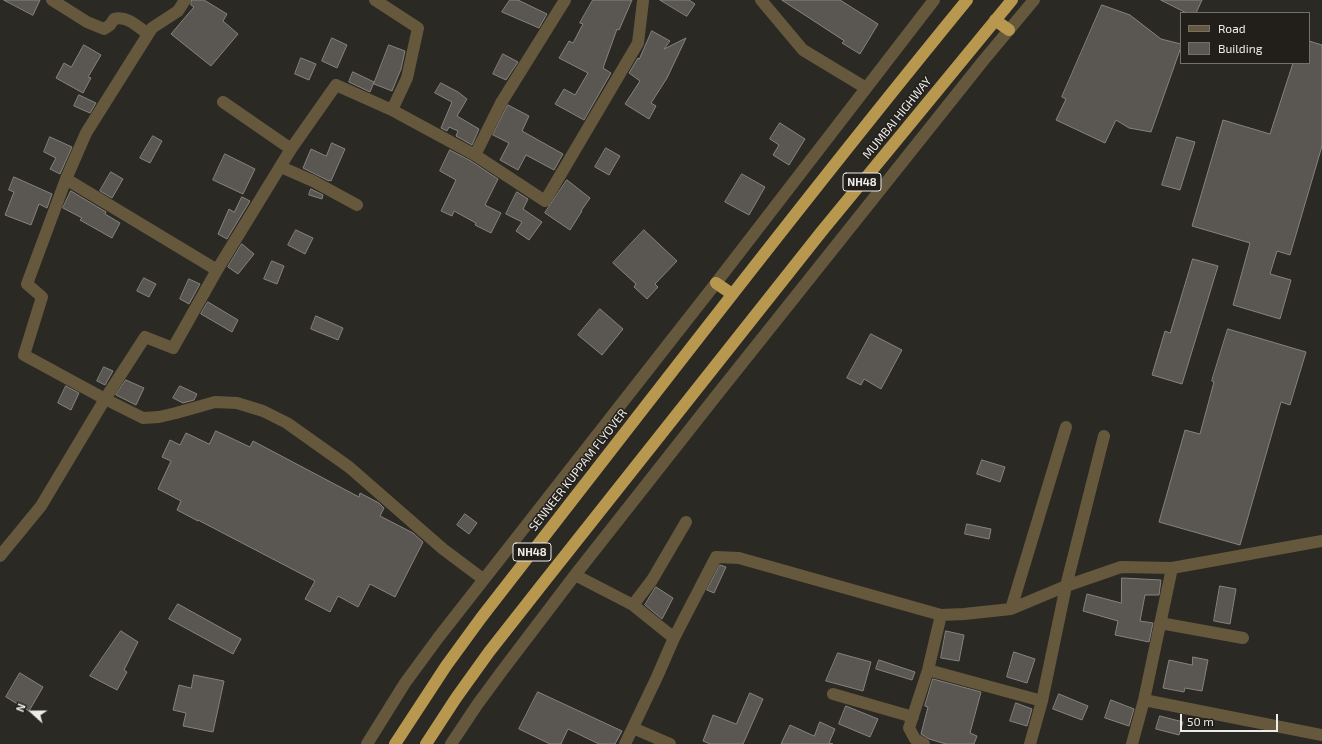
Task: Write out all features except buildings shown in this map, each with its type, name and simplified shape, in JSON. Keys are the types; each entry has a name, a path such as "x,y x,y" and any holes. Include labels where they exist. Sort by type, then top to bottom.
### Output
{"highway":[{"name":"MUMBAI HIGHWAY","path":"732,294 890,94 967,0"},
{"name":"NH48","path":"996,20 1012,0"},
{"name":"MUMBAI HIGHWAY","path":"426,744 456,698 489,652 822,231 996,20"},
{"path":"996,20 1009,30"},
{"path":"716,283 732,294"},
{"name":"SENNEER KUPPAM FLYOVER","path":"395,744 446,666 481,618 732,294"}],"street":[{"path":"52,0 96,26 104,29 110,25 114,18 121,17 148,34"},
{"path":"185,0 178,11 152,28 86,134 66,179 27,284 42,297 24,355 143,418 159,417 215,402 237,403 264,411 287,423 349,467 443,549 483,579"},
{"path":"375,0 418,28 407,78 392,110"},
{"path":"475,155 501,103 564,0"},
{"path":"0,556 41,506 105,399 145,337 173,348 217,270 291,149 336,85 392,110 475,155 545,201 638,43 643,0"},
{"path":"761,0 803,50 866,88"},
{"path":"367,744 417,667 438,638 716,283 934,0"},
{"path":"451,744 502,671 575,575 983,61 1034,0"},
{"path":"224,102 291,149"},
{"path":"280,167 313,181 357,205"},
{"path":"66,179 217,270"},
{"path":"1011,609 1066,426"},
{"path":"1030,744 1042,701 1066,586 1104,436"},
{"path":"633,605 652,580 686,522"},
{"path":"625,744 674,638 716,557 739,558 941,615 1011,609 1066,586 1121,567 1172,568 1322,541"},
{"path":"1132,744 1144,700 1172,568"},
{"path":"575,575 633,605 674,638"},
{"path":"924,744 915,739 910,728 928,670 941,615"},
{"path":"1160,623 1243,638"},
{"path":"928,670 1042,701"},
{"path":"833,694 913,717"},
{"path":"1144,700 1322,735"},
{"path":"633,728 670,744"}]}
